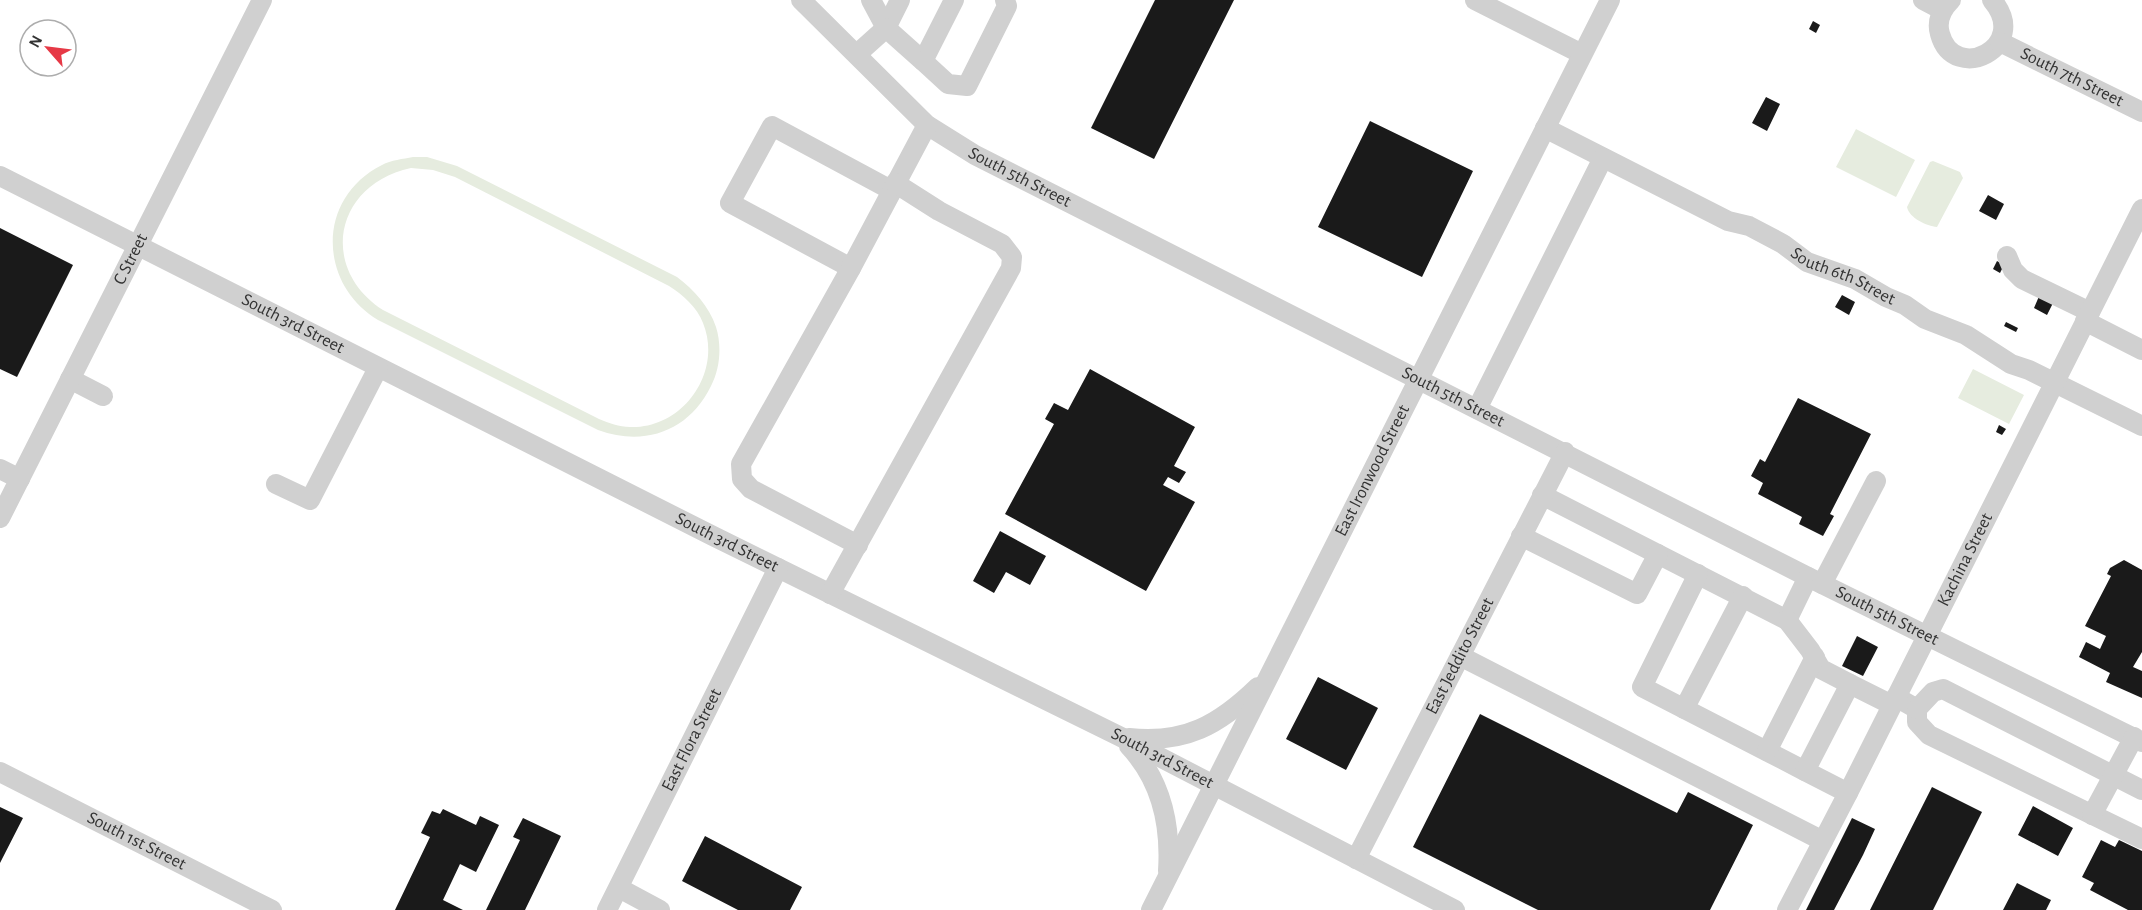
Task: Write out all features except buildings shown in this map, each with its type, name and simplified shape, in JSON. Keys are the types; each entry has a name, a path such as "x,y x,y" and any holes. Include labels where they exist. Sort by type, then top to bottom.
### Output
{"street":[{"name":"C Street","path":"0,518 262,0"},
{"name":"South 5th Street","path":"801,0 927,126 975,155 1815,580 2138,740"},
{"path":"871,0 886,28 948,84 967,86 1007,6 1005,0"},
{"path":"857,54 886,28 900,0"},
{"path":"923,61 954,0"},
{"path":"1475,0 1582,54"},
{"name":"East Ironwood Street","path":"1151,910 1610,0"},
{"name":"South 7th Street","path":"1923,0 1947,5 1939,20 1938,30 1947,48 1955,55 1965,58 1975,58 1994,50 2000,42 2004,31 2003,20 1992,0"},
{"name":"South 7th Street","path":"2000,42 2142,112"},
{"path":"830,594 1011,268 1012,257 1002,244 772,126 730,203 850,268"},
{"path":"858,545 751,489 742,479 741,464 927,126"},
{"name":"South 6th Street","path":"1545,128 1728,221 1749,226 1783,244 1808,262 1855,279 1905,305 1925,319 1966,335 2011,364 2030,370 2142,426"},
{"path":"1477,408 1603,158"},
{"name":"South 3rd Street","path":"0,176 378,368 1121,737 1455,910"},
{"name":"Kachina Street","path":"1786,910 1848,793 2142,209"},
{"path":"2007,256 2013,270 2022,279 2142,350"},
{"path":"276,484 310,500 378,368"},
{"path":"70,379 102,396"},
{"name":"East Jeddito Street","path":"1356,859 1564,452"},
{"path":"0,469 20,479"},
{"path":"1787,620 1815,580 1876,481"},
{"path":"1542,495 1787,620 1815,657 1821,669 1850,684 1917,709"},
{"path":"1521,536 1637,594 1658,554"},
{"name":"East Flora Street","path":"607,910 778,568"},
{"path":"1698,574 1641,687 1848,793"},
{"path":"1684,709 1743,596"},
{"path":"1461,656 1822,841"},
{"path":"1767,751 1815,657"},
{"path":"1121,737 1159,739 1192,734 1207,728 1245,700 1269,677"},
{"path":"1805,771 1850,684"},
{"path":"2142,790 1943,689 1933,692 1917,709 1917,722 1929,735 2142,839"},
{"path":"1121,737 1141,758 1158,791 1167,828 1169,853 1167,878"},
{"path":"2092,815 2138,740"},
{"name":"South 1st Street","path":"0,772 272,910"},
{"path":"619,888 660,910"}],"shaded area":[{"path":"1856,129 1915,160 1896,197 1836,167"},
{"path":"413,157 427,157 457,166 677,277 689,287 705,305 718,334 718,365 711,386 702,402 678,424 664,431 632,437 615,435 598,430 378,320 358,304 344,285 335,264 333,241 336,219 345,198 360,180 386,163","holes":["411,168 433,170 455,177 669,286 689,302 703,323 708,342 707,360 703,378 694,394 682,408 667,418 649,425 618,426 599,419 383,310 362,292 349,272 343,251 344,229 352,209 365,191 385,177"]},
{"path":"1933,161 1960,172 1963,178 1937,227 1919,221 1911,215 1907,207 1930,162"},
{"path":"1973,369 2024,395 2009,424 1958,398"}]}
